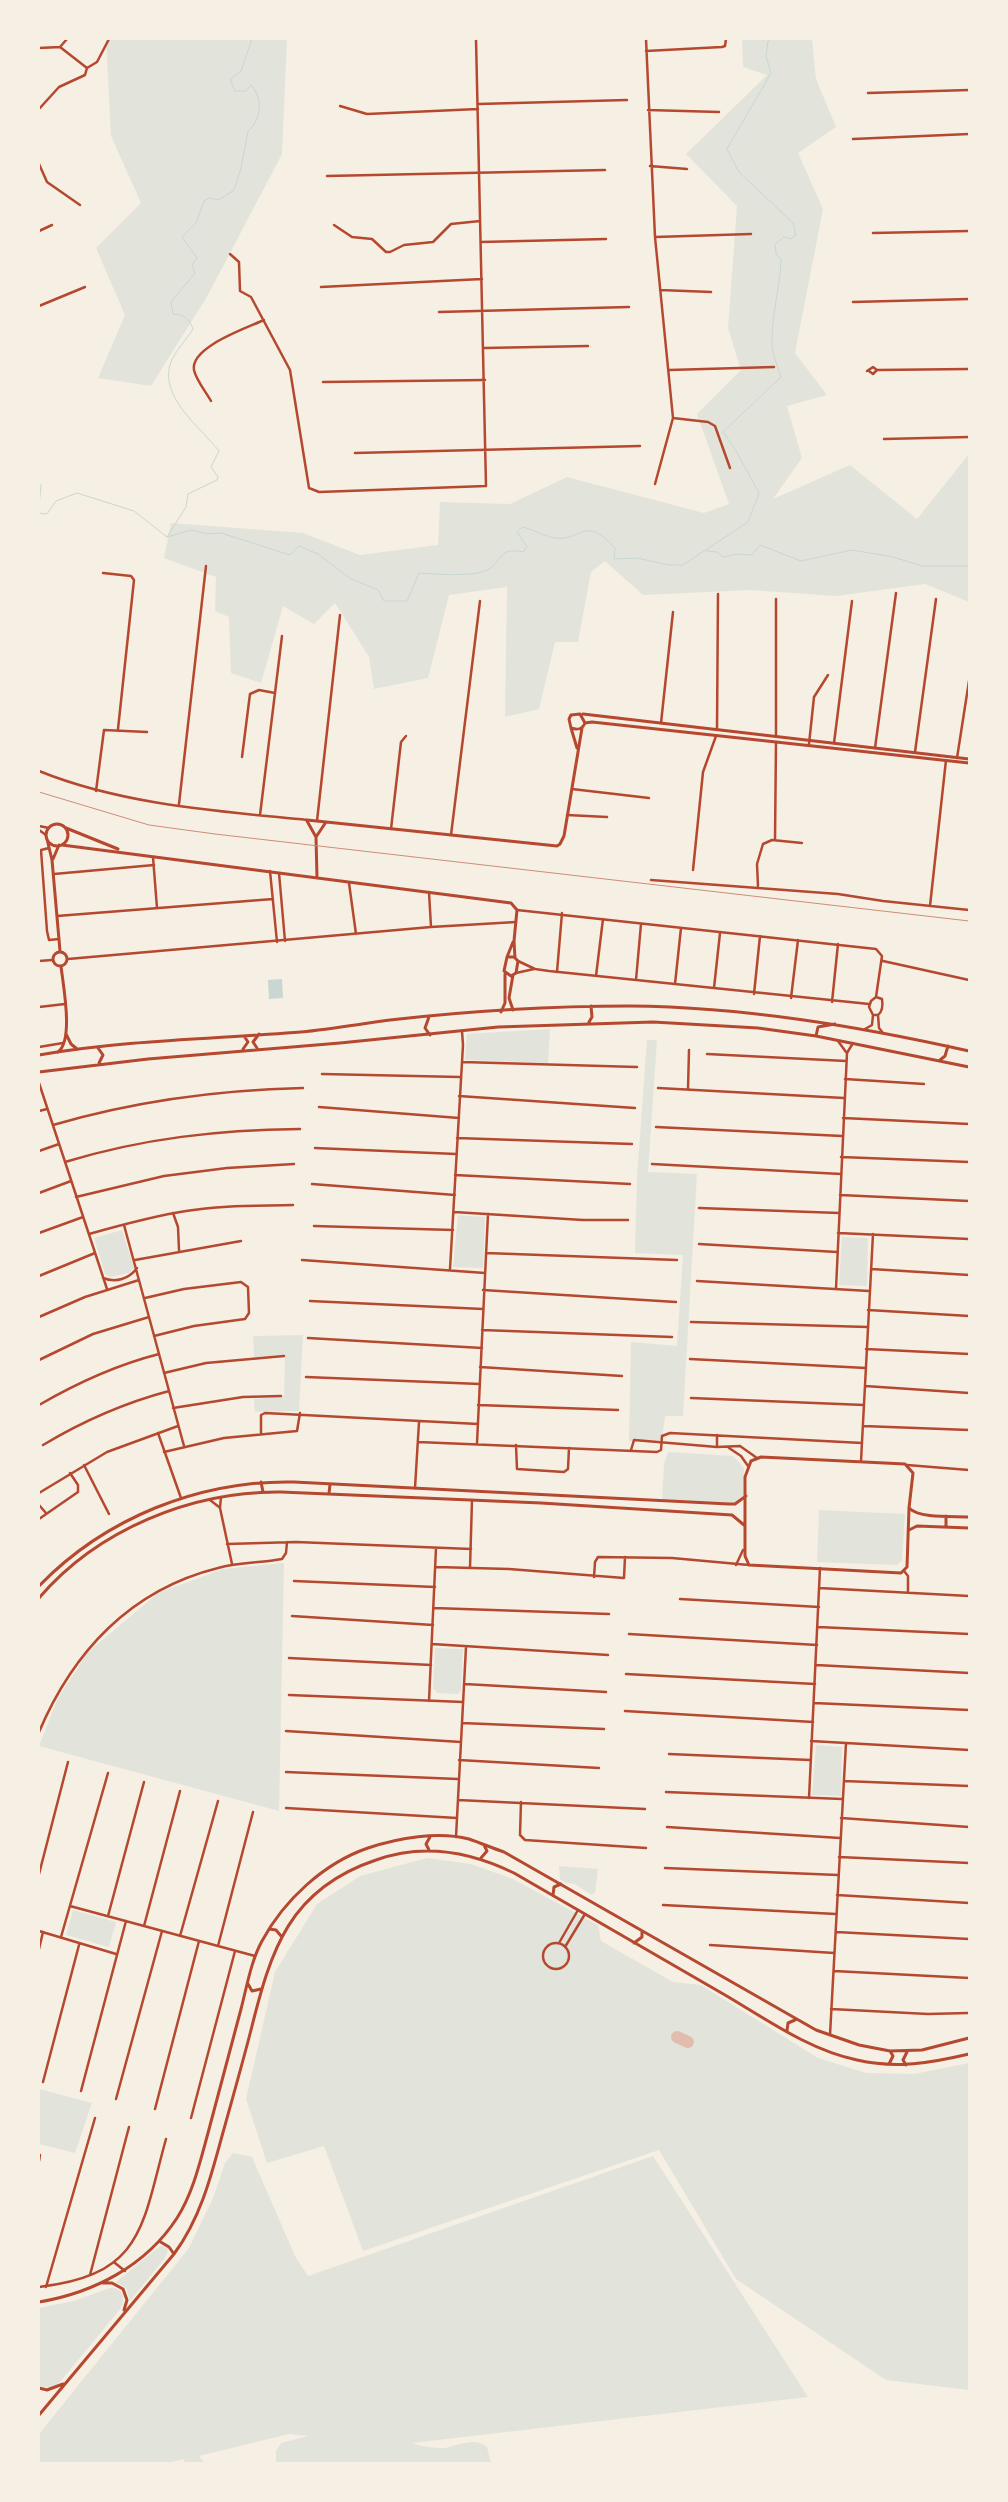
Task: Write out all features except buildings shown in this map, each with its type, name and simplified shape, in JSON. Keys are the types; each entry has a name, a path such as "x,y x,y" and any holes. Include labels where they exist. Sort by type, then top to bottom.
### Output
{"main road":[{"path":"307,820 555,846 563,841 568,815 582,728 585,723 585,719 580,714"},
{"path":"578,751 569,719 571,715 580,714 717,729 969,763"},
{"path":"585,723 716,736 776,738"},
{"path":"571,728 576,730 582,728"},
{"path":"810,742 834,743 969,759"},
{"path":"307,820 316,837 316,878"},
{"path":"316,837 326,822"},
{"path":"60,951 54,874 47,837 49,828 56,824 121,851"},
{"path":"52,860 68,836 66,828"},
{"path":"47,837 53,845 153,855 513,904 517,910 514,942 516,959 509,998 513,1011"},
{"path":"501,1012 505,1003 504,965 514,942"},
{"path":"60,951 66,954 68,959 65,964 60,966"},
{"path":"60,951 55,953 52,960 60,966"},
{"path":"507,957 516,959"},
{"path":"58,1052 66,1034 65,1004 60,966"},
{"path":"505,973 509,976 514,974"},
{"path":"586,1022 592,1018 591,1006"},
{"path":"39,1055 241,1035 308,1031 430,1017 591,1006 724,1010 836,1024 969,1051"},
{"path":"430,1017 425,1024 426,1030 430,1035"},
{"path":"39,1072 257,1048 586,1022 672,1022 758,1028 816,1036 969,1067"},
{"path":"816,1036 818,1027 836,1024"},
{"path":"66,1034 71,1044 78,1050"},
{"path":"257,1048 253,1040 259,1034"},
{"path":"240,1050 248,1042 246,1037 241,1035"},
{"path":"940,1060 945,1056 948,1046"},
{"path":"98,1048 104,1055 99,1064"},
{"path":"757,1458 861,1461 905,1464 913,1473 907,1567 904,1572 749,1565 743,1550 746,1496 744,1477 748,1466 757,1458"},
{"path":"39,1586 74,1554 108,1530 148,1510 181,1498 229,1485 261,1482 330,1484 728,1504 735,1504 746,1496"},
{"path":"261,1482 263,1492"},
{"path":"330,1484 330,1494"},
{"path":"39,1598 93,1549 162,1514 221,1497 263,1492 519,1502 732,1515 744,1525"},
{"path":"519,1502 520,1494"},
{"path":"910,1508 920,1514 969,1517"},
{"path":"946,1516 946,1527"},
{"path":"909,1531 917,1526 969,1528"},
{"path":"108,1530 113,1538"},
{"path":"430,1851 426,1842 431,1837"},
{"path":"39,2302 62,2298 102,2283 125,2271 159,2241 176,2220 192,2188 255,1956 269,1930 300,1892 342,1859 384,1843 431,1837 456,1838 484,1845 518,1860 561,1884 795,2020 830,2035 872,2048 890,2051 907,2051 969,2038"},
{"path":"481,1858 486,1851 484,1845"},
{"path":"39,2415 124,2311 174,2254 191,2227 207,2190 261,1989 270,1959 281,1937 306,1902 336,1878 379,1858 398,1853 430,1851 481,1858 554,1896 787,2031 847,2058 906,2065 929,2063 969,2054"},
{"path":"554,1896 553,1889 561,1884"},
{"path":"269,1930 276,1930 281,1937"},
{"path":"634,1944 642,1937 641,1930"},
{"path":"248,1983 252,1991 261,1989"},
{"path":"787,2031 788,2023 795,2020"},
{"path":"888,2064 893,2060 890,2051"},
{"path":"906,2065 903,2060 907,2051"},
{"path":"159,2241 169,2247 174,2254"},
{"path":"102,2283 112,2283 123,2289 127,2300 124,2311"},
{"path":"39,2388 47,2390 66,2382"}],"street":[{"path":"60,48 67,39"},
{"path":"39,109 59,87 87,73 87,68 97,62 109,39"},
{"path":"230,254 239,262 240,291 251,297 290,370 307,483 311,490 319,492 486,486 476,39"},
{"path":"646,39 650,166 655,237 673,418 655,484"},
{"path":"646,51 722,47 725,46 726,39"},
{"path":"39,48 60,48 87,68"},
{"path":"868,93 969,90"},
{"path":"478,104 627,100"},
{"path":"340,106 365,114 478,109"},
{"path":"648,110 719,112"},
{"path":"853,139 969,134"},
{"path":"39,164 47,182 80,205"},
{"path":"650,166 688,170"},
{"path":"327,176 605,170"},
{"path":"334,225 352,237 372,240 380,249 388,252 404,245 433,242 451,224 480,221"},
{"path":"39,231 52,226"},
{"path":"873,233 969,230"},
{"path":"655,237 750,234"},
{"path":"481,242 606,239"},
{"path":"321,287 482,279"},
{"path":"39,306 85,287"},
{"path":"660,290 711,292"},
{"path":"853,302 969,299"},
{"path":"439,312 629,307"},
{"path":"211,401 194,370 197,356 206,348 264,320"},
{"path":"484,348 588,346"},
{"path":"669,370 774,367"},
{"path":"868,371 874,374 877,370 969,369"},
{"path":"323,382 485,380"},
{"path":"673,418 708,422 715,426 730,468"},
{"path":"884,440 969,437"},
{"path":"355,453 640,446"},
{"path":"179,804 206,566"},
{"path":"103,573 131,576 134,580 118,729"},
{"path":"875,748 896,593"},
{"path":"717,729 718,594"},
{"path":"775,840 776,599"},
{"path":"915,752 936,599"},
{"path":"451,836 480,601"},
{"path":"834,743 852,601"},
{"path":"661,724 673,612"},
{"path":"317,821 340,615"},
{"path":"260,815 282,636"},
{"path":"810,742 814,697 828,675"},
{"path":"957,758 969,681"},
{"path":"242,757 250,694 259,690 275,693"},
{"path":"96,791 104,730 118,729 147,732"},
{"path":"391,829 401,744 406,736"},
{"path":"693,870 703,768 716,736"},
{"path":"930,906 946,760"},
{"path":"39,771 96,791 126,798 307,820"},
{"path":"572,788 649,798"},
{"path":"568,815 607,817"},
{"path":"39,826 49,828"},
{"path":"39,830 47,837"},
{"path":"758,886 756,875 760,850 765,842 775,840 802,843"},
{"path":"48,848 41,850 48,939 58,939"},
{"path":"153,855 157,908"},
{"path":"54,874 154,865"},
{"path":"270,871 277,942"},
{"path":"278,872 285,941"},
{"path":"651,880 758,886 969,910"},
{"path":"349,883 356,934"},
{"path":"429,892 431,926"},
{"path":"273,895 280,894"},
{"path":"57,916 273,899"},
{"path":"516,959 535,969 556,972 791,998 869,1004 876,997 882,961 880,952 876,949 641,924 562,913 517,910"},
{"path":"556,972 562,913"},
{"path":"275,917 282,916"},
{"path":"596,976 603,919"},
{"path":"68,959 277,942 431,926 516,922"},
{"path":"636,980 641,924"},
{"path":"675,984 681,927"},
{"path":"714,988 720,932"},
{"path":"754,994 760,936"},
{"path":"791,998 798,940"},
{"path":"832,1002 838,944"},
{"path":"39,961 52,960"},
{"path":"882,961 969,980"},
{"path":"514,974 535,969"},
{"path":"876,997 882,999 883,1004 878,1015 879,1028 884,1033"},
{"path":"39,1007 65,1004"},
{"path":"864,1029 872,1025 873,1015 869,1004"},
{"path":"873,1015 878,1015"},
{"path":"450,1269 462,1062 462,1031"},
{"path":"838,1041 847,1053"},
{"path":"39,1047 64,1042"},
{"path":"836,1289 846,1061 847,1053 853,1043"},
{"path":"688,1089 689,1050"},
{"path":"707,1054 846,1061"},
{"path":"462,1062 637,1067"},
{"path":"322,1074 460,1077"},
{"path":"846,1080 924,1084"},
{"path":"39,1083 107,1289"},
{"path":"53,1125 105,1111 174,1097 245,1090 303,1088"},
{"path":"658,1088 844,1098"},
{"path":"459,1096 635,1108"},
{"path":"318,1107 459,1118"},
{"path":"39,1111 47,1109"},
{"path":"844,1118 969,1124"},
{"path":"656,1128 842,1136"},
{"path":"65,1162 126,1146 190,1134 300,1129"},
{"path":"457,1138 632,1144"},
{"path":"39,1151 59,1144"},
{"path":"315,1148 456,1154"},
{"path":"842,1157 969,1162"},
{"path":"76,1197 164,1176 227,1168 294,1164"},
{"path":"652,1164 841,1174"},
{"path":"456,1174 630,1184"},
{"path":"39,1192 71,1181"},
{"path":"312,1184 455,1195"},
{"path":"840,1195 969,1201"},
{"path":"89,1234 173,1213 237,1206 293,1205"},
{"path":"699,1208 839,1213"},
{"path":"454,1212 583,1220 628,1220"},
{"path":"173,1213 179,1234 179,1251"},
{"path":"477,1443 488,1214"},
{"path":"39,1233 83,1217"},
{"path":"124,1224 184,1446"},
{"path":"314,1226 453,1230"},
{"path":"838,1233 969,1240"},
{"path":"861,1461 873,1234"},
{"path":"135,1260 241,1241"},
{"path":"699,1244 838,1252"},
{"path":"39,1276 95,1253"},
{"path":"486,1253 677,1260"},
{"path":"302,1260 450,1269 484,1273"},
{"path":"103,1278 112,1281 128,1277 137,1268"},
{"path":"871,1269 969,1275"},
{"path":"39,1317 107,1289 140,1280"},
{"path":"697,1281 870,1291"},
{"path":"145,1298 190,1288 241,1282 247,1285 250,1312 243,1320 194,1326 154,1336"},
{"path":"483,1290 676,1302"},
{"path":"310,1301 483,1309"},
{"path":"868,1310 969,1316"},
{"path":"39,1360 94,1334 149,1317"},
{"path":"691,1322 868,1328"},
{"path":"482,1330 672,1337"},
{"path":"308,1338 482,1348"},
{"path":"866,1349 969,1354"},
{"path":"39,1405 72,1386 123,1364 159,1354"},
{"path":"164,1373 211,1362 284,1356"},
{"path":"690,1359 866,1368"},
{"path":"480,1367 622,1376"},
{"path":"306,1377 480,1384"},
{"path":"865,1386 969,1393"},
{"path":"43,1445 101,1414 169,1391"},
{"path":"174,1408 243,1397 280,1396"},
{"path":"691,1398 864,1405"},
{"path":"478,1406 618,1410"},
{"path":"261,1433 260,1417 263,1413 300,1413 419,1422 478,1424"},
{"path":"164,1452 184,1446 261,1433 297,1431 300,1413"},
{"path":"415,1488 419,1422"},
{"path":"39,1493 70,1472 107,1452 178,1426"},
{"path":"863,1426 969,1430"},
{"path":"158,1433 181,1498"},
{"path":"418,1442 659,1452 663,1434 670,1433 862,1443"},
{"path":"717,1435 717,1447"},
{"path":"631,1451 634,1440 662,1440 717,1447 740,1446 757,1458"},
{"path":"516,1445 517,1469 558,1472 568,1469 569,1448"},
{"path":"728,1447 741,1456 748,1466"},
{"path":"905,1464 920,1467 969,1470"},
{"path":"84,1465 109,1514"},
{"path":"913,1473 920,1467"},
{"path":"39,1519 78,1492 78,1485 70,1472"},
{"path":"221,1497 220,1508 232,1564"},
{"path":"210,1500 220,1508"},
{"path":"470,1568 472,1500"},
{"path":"39,1505 46,1513"},
{"path":"227,1544 286,1542 471,1549"},
{"path":"39,1732 53,1699 70,1671 90,1646 120,1617 149,1596 205,1571 232,1564 282,1559 286,1553 286,1542"},
{"path":"429,1701 436,1548"},
{"path":"736,1564 743,1550"},
{"path":"436,1567 509,1569 624,1578 625,1557"},
{"path":"594,1577 597,1558 625,1557 749,1565"},
{"path":"809,1798 820,1568"},
{"path":"904,1572 908,1576 908,1592"},
{"path":"294,1581 435,1587"},
{"path":"819,1588 969,1596"},
{"path":"680,1599 819,1607"},
{"path":"434,1608 609,1614"},
{"path":"292,1616 432,1625"},
{"path":"818,1627 969,1634"},
{"path":"629,1634 817,1645"},
{"path":"432,1644 608,1655"},
{"path":"456,1838 466,1647"},
{"path":"289,1658 431,1665"},
{"path":"816,1664 969,1673"},
{"path":"626,1674 815,1684"},
{"path":"465,1684 606,1692"},
{"path":"289,1695 463,1702"},
{"path":"814,1704 969,1710"},
{"path":"624,1711 813,1722"},
{"path":"462,1722 604,1729"},
{"path":"286,1731 461,1742"},
{"path":"811,1741 969,1750"},
{"path":"830,2035 846,1743"},
{"path":"669,1754 810,1760"},
{"path":"459,1760 600,1768"},
{"path":"39,1874 68,1762"},
{"path":"286,1772 458,1779"},
{"path":"61,1937 108,1773"},
{"path":"844,1781 969,1786"},
{"path":"108,1916 144,1782"},
{"path":"144,1926 180,1791"},
{"path":"666,1792 842,1799"},
{"path":"458,1800 645,1809"},
{"path":"180,1936 218,1801"},
{"path":"521,1802 520,1835 525,1840 646,1848"},
{"path":"286,1808 457,1818"},
{"path":"218,1946 253,1812"},
{"path":"841,1818 969,1827"},
{"path":"666,1826 840,1838"},
{"path":"839,1857 969,1862"},
{"path":"665,1868 838,1875"},
{"path":"837,1895 969,1903"},
{"path":"663,1905 836,1914"},
{"path":"70,1906 255,1956"},
{"path":"559,1943 565,1947 569,1954 568,1962 562,1968 550,1967 544,1961 544,1953 548,1946 559,1943 578,1910"},
{"path":"565,1947 585,1914"},
{"path":"81,2091 126,1921"},
{"path":"39,1931 61,1937 79,1945 116,1954"},
{"path":"116,2099 162,1931"},
{"path":"39,1949 43,1932"},
{"path":"836,1932 969,1939"},
{"path":"155,2109 199,1941"},
{"path":"43,2082 79,1945"},
{"path":"710,1945 834,1953"},
{"path":"191,2118 235,1951"},
{"path":"834,1971 969,1978"},
{"path":"831,2009 968,2013"},
{"path":"46,2286 94,2118"},
{"path":"90,2275 129,2127"},
{"path":"39,2287 90,2275 115,2262 129,2249 143,2222 166,2139"},
{"path":"39,2160 40,2154"},
{"path":"115,2262 125,2271"}],"shaded area":[{"path":"106,39 287,39 282,154 208,295 151,386 98,378 125,315 96,248 141,203 111,136"},
{"path":"742,39 812,39 816,79 836,127 798,153 823,209 795,353 827,395 787,406 802,458 773,499 850,465 917,519 969,454 969,602 925,584 836,596 751,590 643,595 605,561 591,572 578,642 555,642 539,709 505,717 507,587 449,595 428,678 374,689 369,657 335,603 314,624 283,606 261,683 231,673 229,617 215,611 216,577 164,558 171,523 303,533 360,555 438,545 440,502 510,504 567,477 704,513 729,504 697,414 741,370 728,328 737,206 686,154 767,75 743,67"},
{"path":"282,979 283,998 269,999 268,980"},
{"path":"550,1029 548,1063 465,1060 467,1034"},
{"path":"647,1040 657,1040 648,1172 697,1174 683,1416 665,1416 662,1440 629,1441 631,1342 677,1346 683,1255 635,1253 637,1177"},
{"path":"458,1215 485,1217 483,1268 453,1267"},
{"path":"122,1230 134,1268 129,1273 110,1277 105,1274 94,1238"},
{"path":"842,1237 868,1238 867,1286 839,1285"},
{"path":"303,1335 299,1411 255,1412 254,1399 284,1396 285,1355 254,1357 253,1336"},
{"path":"668,1452 733,1456 744,1468 743,1498 735,1505 662,1500 664,1464"},
{"path":"819,1510 905,1514 902,1560 897,1565 817,1562"},
{"path":"284,1563 279,1811 39,1746 57,1700 87,1653 158,1593 223,1569"},
{"path":"435,1648 463,1649 461,1690 458,1694 437,1693 433,1688"},
{"path":"816,1745 842,1747 841,1796 812,1795"},
{"path":"427,1858 471,1864 513,1879 598,1925 601,1941 673,1982 701,1985 818,2058 866,2073 914,2074 969,2063 969,2390 886,2380 736,2279 659,2150 363,2251 324,2146 267,2163 246,2099 275,1972 317,1904 360,1876"},
{"path":"559,1866 598,1869 595,1893 591,1895 575,1884 566,1883 560,1879"},
{"path":"73,1910 116,1922 109,1947 66,1935"},
{"path":"39,2089 92,2103 75,2153 39,2144"},
{"path":"233,2153 252,2157 295,2256 308,2276 653,2156 808,2397 412,2443 440,2448 477,2442 487,2447 491,2463 276,2463 276,2451 281,2443 308,2436 289,2434 199,2456 205,2463 183,2463 185,2459 167,2463 39,2463 39,2434 189,2248 213,2198 225,2163"},
{"path":"160,2246 164,2246 168,2250 165,2258 130,2301 126,2288 116,2282"},
{"path":"110,2288 121,2291 123,2301 121,2308 60,2382 51,2388 39,2386 39,2308 74,2301"}],"waterway":[{"path":"167,537 186,507 188,494 217,480 218,477 211,467 219,451 183,410 175,399 170,387 171,362 193,329 186,318 173,314 171,302 195,273 192,265 197,258 182,237 196,223 204,201 210,198 219,200 234,190 241,168 248,131 253,126 258,115 259,102 255,90 251,85 246,91 235,91 230,79 241,71 252,39"},
{"path":"39,513 47,514 56,501 77,493 134,511 167,537 191,530 208,534 221,533 290,555 299,546 318,554 351,579 378,590 384,601 407,601 419,573 452,575 478,573 490,568 508,551 523,552 527,547 517,532 522,527 555,538 565,538 584,531 590,531 605,538 615,548 614,559 637,558 669,565 683,565 748,522 759,493 735,449 723,432 781,377 772,346 781,260 776,254 775,244 784,237 791,239 796,235 793,223 739,172 727,149 771,73 766,56 768,41 771,39"},
{"path":"39,483 41,486 39,505"},
{"path":"707,551 717,552 723,557 737,554 752,555 760,545 801,561 852,550 893,557 922,566 969,566"}],"taxiway":[{"path":"677,2037 688,2042"}],"railway":[{"path":"39,792 149,825 969,921"}]}
